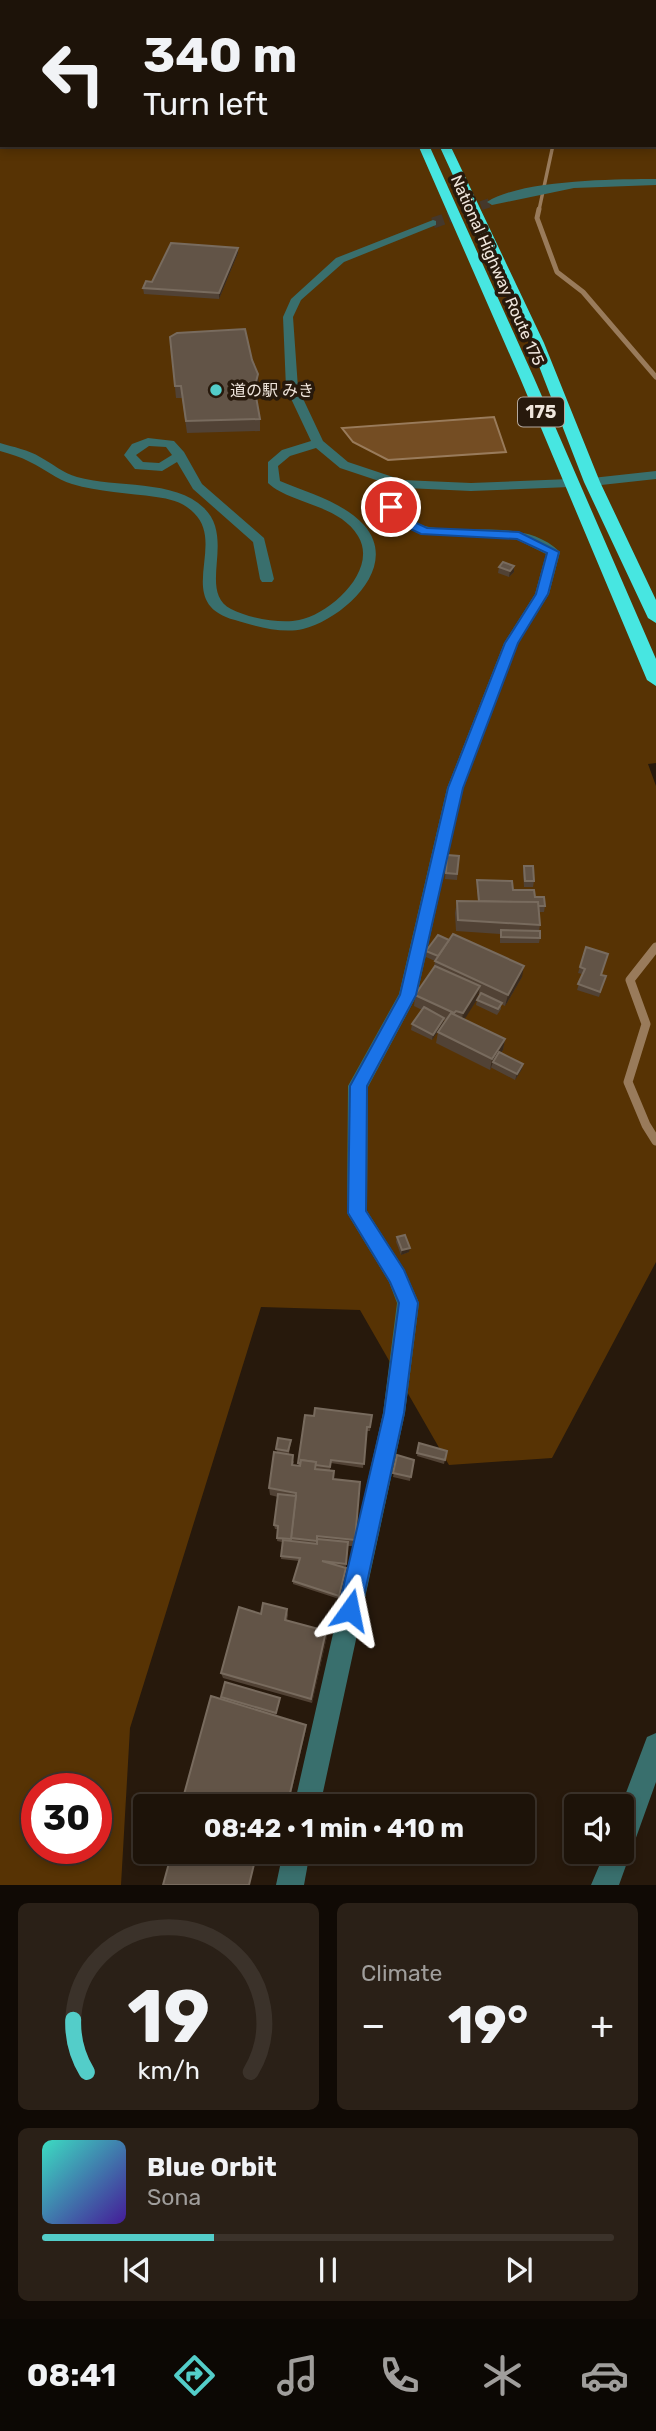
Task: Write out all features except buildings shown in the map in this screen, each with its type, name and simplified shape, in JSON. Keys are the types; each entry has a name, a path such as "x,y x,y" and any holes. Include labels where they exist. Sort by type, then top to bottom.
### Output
{"highway":[{"name":"National Highway Route 175","path":"424,147 527,378 656,680"},
{"name":"National Highway Route 175","path":"445,147 537,344 592,482 656,618"}],"street":[{"path":"492,202 535,188 584,182 656,182"},
{"path":"433,223 340,260 296,299 288,317 292,387 318,443 344,465 401,484 471,487 570,483"},
{"path":"178,452 175,461 169,464 145,468 131,459 132,451 141,444 163,442 178,452 197,486 258,541 267,579"},
{"path":"0,447 33,458 58,474 77,481 178,496 200,511 212,531 209,586 213,602 230,614 296,626 323,619 357,586 369,565 368,538 348,517 274,483 272,465 286,453 318,443"},
{"path":"133,488 145,468"},
{"path":"592,482 656,475"},
{"path":"310,1794 394,1413 408,1303 397,1276 357,1213 358,1086 408,995 455,788 512,643 542,594 553,552 519,535 425,531 408,523 391,507 401,484"},
{"path":"634,1806 656,1746"},
{"path":"290,1885 294,1864"},
{"path":"606,1885 614,1864"}],"shaded area":[{"path":"0,147 656,147 656,763 648,764 656,786 656,1262 552,1458 449,1465 360,1310 261,1307 130,1728 121,1885 0,1885"},
{"path":"494,417 506,452 388,460 353,442 342,428"}],"waterway":[{"path":"539,210 553,147"},
{"path":"539,209 537,218 557,272 583,292 656,377"},
{"path":"656,947 630,980 646,1024 628,1082 646,1125 656,1141"}],"tunnel":[{"path":"468,210 492,202"},
{"path":"433,223 473,209"}],"place":[{"name":"道の駅 みき","path":"216,390"}],"route":[{"path":"350,1610 394,1413 408,1303 397,1276 357,1213 358,1086 408,995 455,788 512,643 542,594 553,552 519,535 425,531 408,523 391,507"}]}
